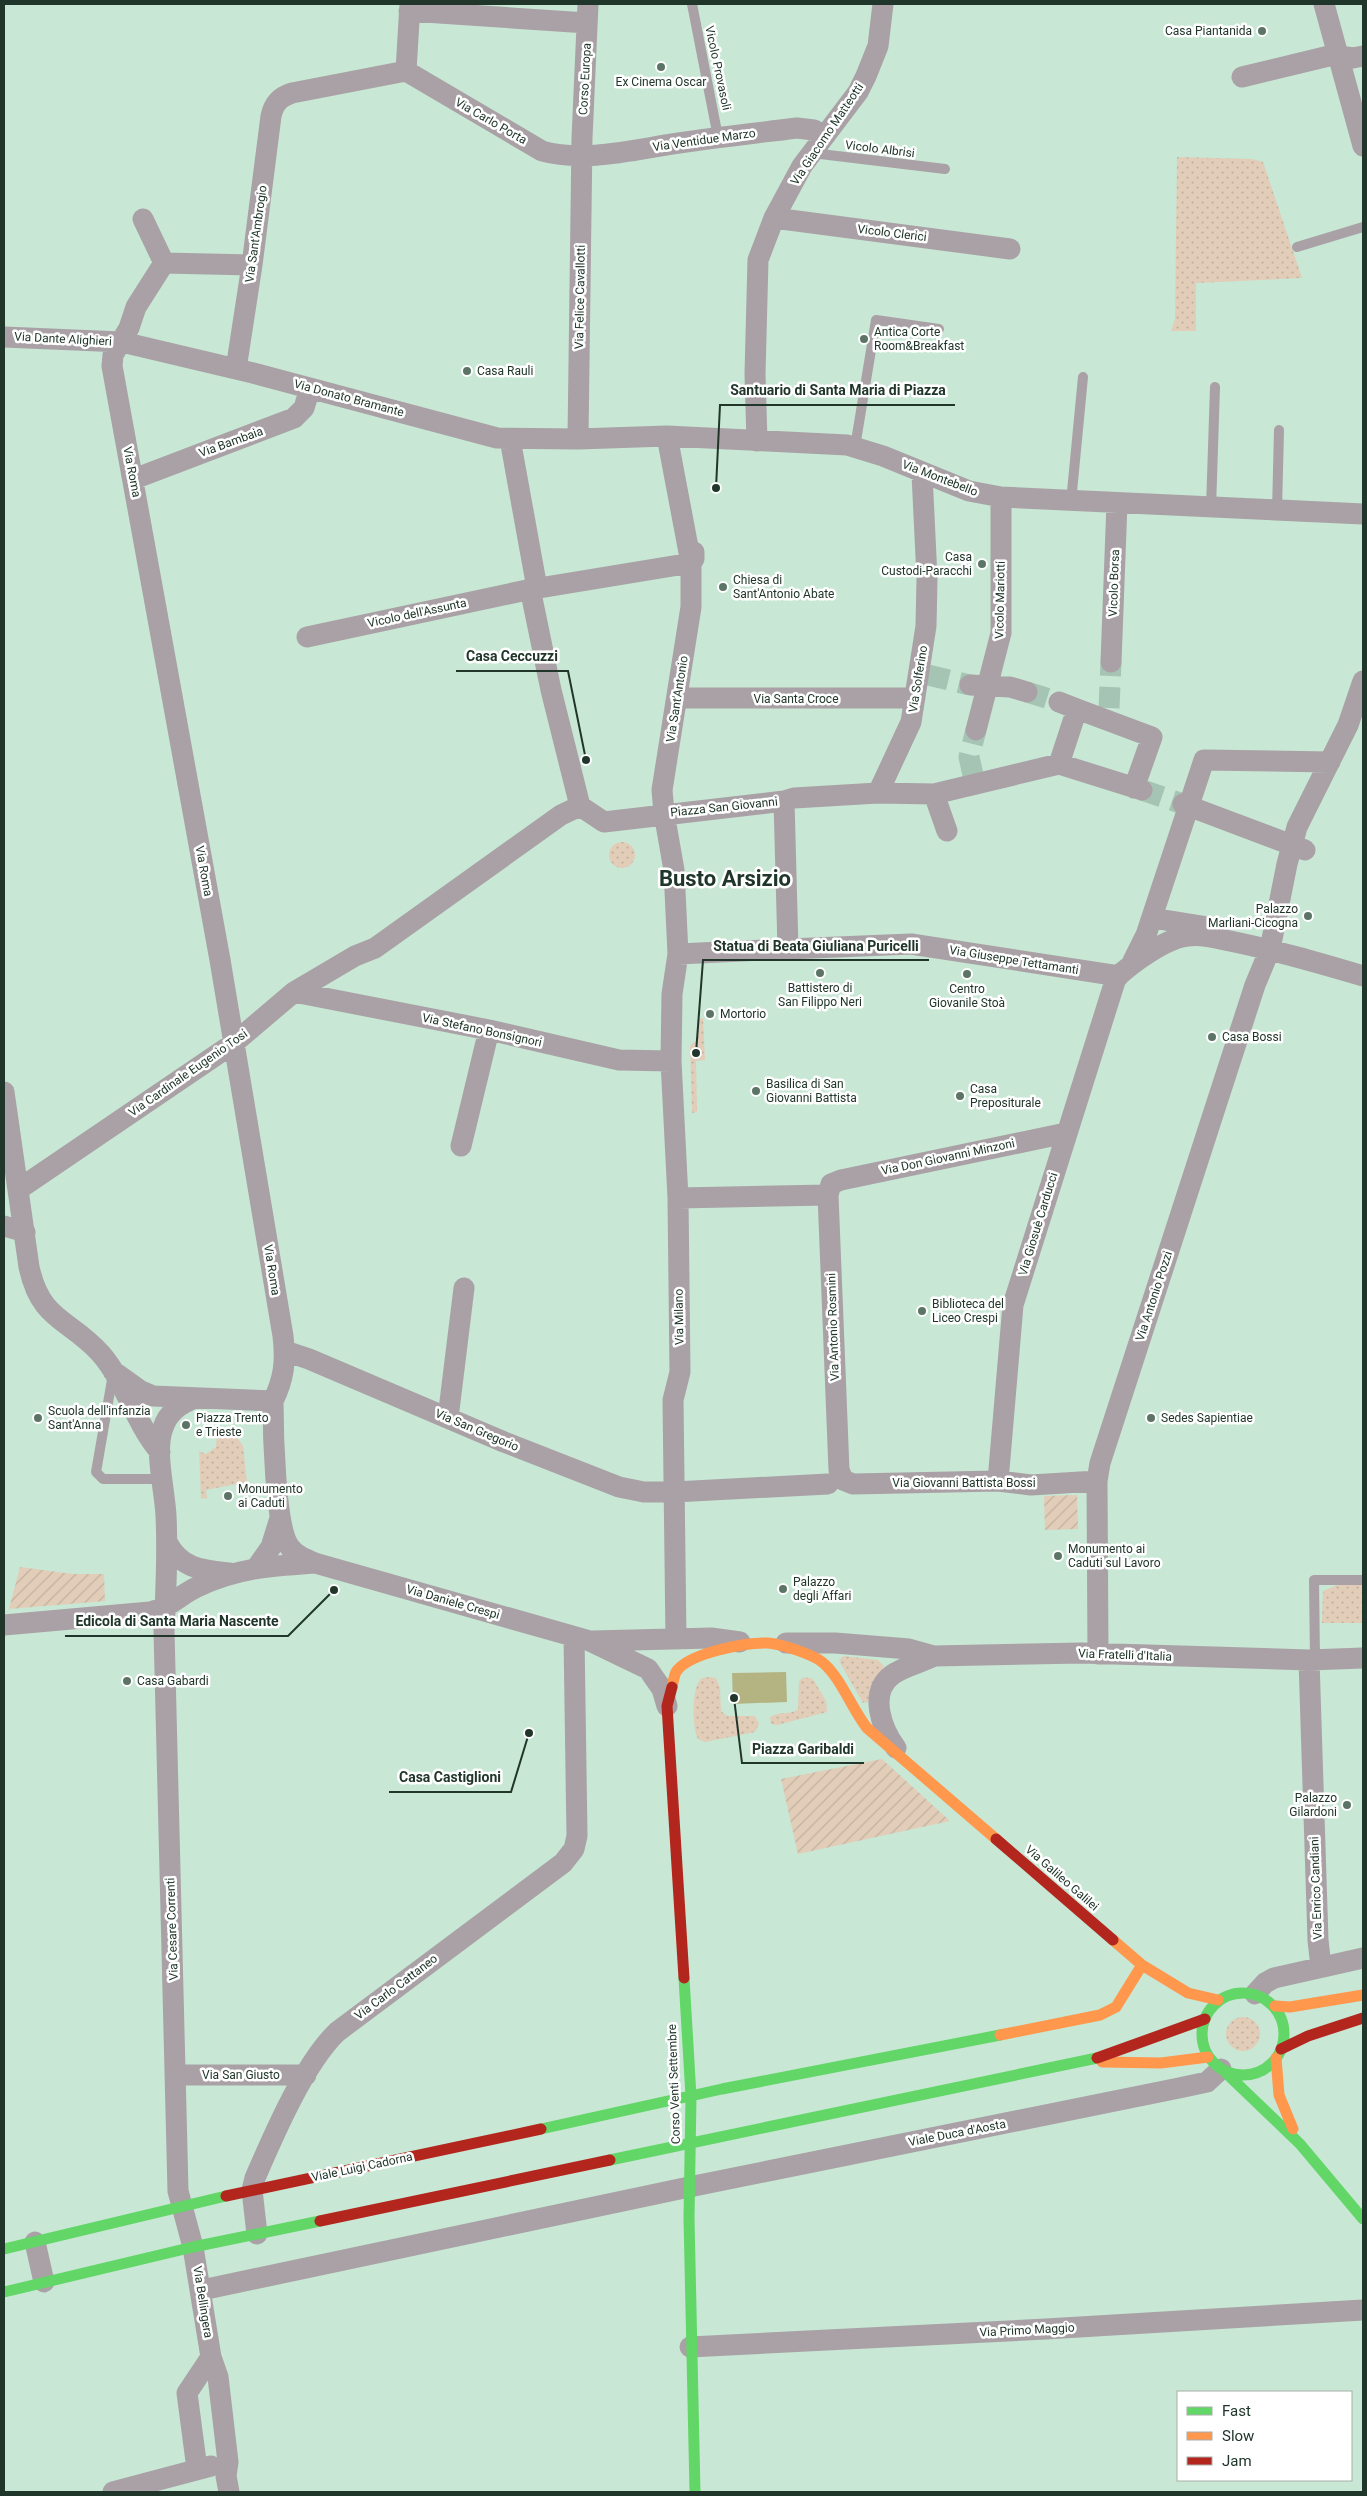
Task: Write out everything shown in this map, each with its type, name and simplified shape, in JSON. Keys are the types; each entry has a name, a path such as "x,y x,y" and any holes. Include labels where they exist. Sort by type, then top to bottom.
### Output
{"street":[{"name":"Via Giacomo Matteotti","path":"757,441 756,268 774,218 812,153 858,92 872,62 880,36 883,4"},
{"path":"1324,4 1363,146"},
{"path":"406,71 410,7 588,13"},
{"name":"Corso Europa","path":"582,155 588,13"},
{"path":"1242,77 1333,55 1353,58 1363,56"},
{"name":"Via Sant'Ambrogio","path":"236,369 252,265 271,116 278,100 292,93 406,71"},
{"name":"Via Carlo Porta","path":"406,71 542,151 582,155"},
{"name":"Via Ventidue Marzo","path":"582,155 797,128 814,130 825,136"},
{"name":"Via Felice Cavallotti","path":"578,439 582,155"},
{"name":"Vicolo Clerici","path":"774,218 1010,249"},
{"path":"143,219 164,263 252,265"},
{"name":"Via Roma","path":"164,263 136,307 122,342 113,354 112,366 134,479 234,1043 285,1352 283,1378 273,1402"},
{"name":"Via Dante Alighieri","path":"4,337 122,342"},
{"name":"Via Donato Bramante","path":"122,342 236,369 497,438 578,439"},
{"name":"Via Bambaia","path":"134,479 294,418 304,408 310,388"},
{"name":"Via Montebello","path":"578,439 667,436 855,447 922,474 1001,500 1363,514"},
{"name":"Via Sant'Antonio","path":"662,790 691,607 693,557 667,436"},
{"path":"510,439 532,598 551,690 580,806"},
{"name":"Via Solferino","path":"878,793 911,722 915,698 923,674 926,626 922,474"},
{"name":"Vicolo Mariotti","path":"976,730 980,685 1001,633 1001,500"},
{"name":"Vicolo Borsa","path":"1111,662 1116,503"},
{"name":"Vicolo dell'Assunta","path":"307,637 693,557"},
{"name":"Via Antonio Pozzi","path":"1098,1654 1097,1481 1100,1463 1255,985 1272,943 1298,848 1297,827 1348,725 1363,681"},
{"path":"980,685 1010,687 1026,692"},
{"name":"Via Santa Croce","path":"678,698 915,698"},
{"path":"789,800 878,793 934,794 974,779 1059,764 1138,789 1152,737 1109,714 1068,705 1059,764"},
{"name":"Via Giosuè Carducci","path":"998,1481 1013,1305 1113,986 1126,968 1152,918 1186,805 1204,760 1330,762"},
{"name":"Piazza San Giovanni","path":"662,790 664,814 674,870 678,954 672,994"},
{"path":"934,794 947,831"},
{"name":"Piazza San Giovanni","path":"580,806 604,822 789,800 797,949"},
{"path":"1186,805 1298,848"},
{"name":"Via Cardinale Eugenio Tosi","path":"19,1189 234,1043 294,992 355,956 375,948 561,815 580,806"},
{"path":"1152,918 1272,943 1363,976"},
{"path":"1126,968 1175,939 1188,936 1272,943"},
{"name":"Via Giuseppe Tettamanti","path":"797,949 911,944 1126,968"},
{"path":"678,954 797,949"},
{"name":"Via Stefano Bonsignori","path":"294,992 489,1030 619,1060 671,1061"},
{"name":"Via Milano","path":"672,994 671,1061 678,1198 680,1372 673,1400 676,1639"},
{"path":"461,1146 489,1030"},
{"path":"4,1092 32,1278 40,1299 59,1320 96,1348 113,1371 138,1422 160,1452"},
{"name":"Via Don Giovanni Minzoni","path":"678,1198 830,1190 841,1180 1066,1133"},
{"name":"Via Antonio Rosmini","path":"830,1190 834,1477"},
{"path":"4,1226 25,1232"},
{"path":"448,1418 464,1288"},
{"name":"Via San Gregorio","path":"285,1352 309,1359 619,1487 644,1492 674,1492"},
{"path":"113,1371 147,1394 273,1402 273,1440 285,1538 290,1548 298,1555 315,1563"},
{"path":"164,1609 167,1542 164,1479 160,1452 162,1430 166,1419 174,1409 195,1398"},
{"path":"245,1401 263,1418 273,1440"},
{"path":"674,1492 834,1477"},
{"name":"Via Giovanni Battista Bossi","path":"834,1477 853,1484 998,1481 1031,1485 1097,1481"},
{"path":"257,1567 275,1539 281,1514"},
{"path":"167,1542 179,1561 187,1565 231,1573"},
{"path":"4,1625 147,1613 164,1609 189,1591 231,1573 257,1567 315,1563"},
{"name":"Via Daniele Crespi","path":"315,1563 582,1639"},
{"name":"Via Cesare Correnti","path":"164,1609 178,2191 193,2248"},
{"path":"582,1639 711,1638 748,1643"},
{"path":"582,1639 648,1669 662,1689 666,1706"},
{"name":"Via Carlo Cattaneo","path":"257,2234 252,2190 263,2160 306,2075 326,2042 568,1858 574,1849 577,1836 576,1775 582,1639"},
{"name":"Via Galileo Galilei","path":"666,1706 676,1672 681,1666 701,1656 748,1643 771,1643 809,1655 822,1662 832,1672 861,1721 1142,1965 1188,1993 1218,2000"},
{"path":"771,1643 835,1643 909,1649 934,1656"},
{"name":"Via Fratelli d'Italia","path":"934,1656 1098,1654 1312,1660 1363,1658"},
{"path":"900,1755 888,1737 882,1723 879,1704 881,1688 886,1680 897,1672 934,1656"},
{"name":"Via Enrico Candiani","path":"1312,1660 1318,1940 1321,1967"},
{"name":"Corso Venti Settembre","path":"666,1706 691,2096 689,2187 690,2347 694,2492"},
{"path":"1255,1994 1265,1983 1274,1978 1363,1958"},
{"path":"691,2096 1100,2016 1116,2007 1142,1965"},
{"path":"1300,2144 1279,2102 1275,2077 1285,2032 1284,2024 1275,2006 1269,2000 1255,1994 1237,1992 1218,2000 1209,2009 1205,2019 1203,2034 1218,2066 1300,2144 1363,2219"},
{"path":"1275,2006 1290,2007 1363,1994"},
{"path":"4,2292 257,2234 1088,2062 1205,2019"},
{"path":"1088,2062 1218,2066 1237,2076 1255,2075 1269,2066 1279,2054 1308,2036 1361,2022"},
{"name":"Viale Duca d'Aosta","path":"689,2187 1207,2082 1218,2066"},
{"name":"Via San Giusto","path":"176,2075 306,2075"},
{"name":"Viale Luigi Cadorna","path":"4,2249 252,2190 691,2096"},
{"path":"202,2290 689,2187"},
{"path":"35,2242 44,2282"},
{"name":"Via Bellingera","path":"193,2248 202,2290 211,2357 218,2377 228,2462 226,2476 229,2492"},
{"name":"Via Primo Maggio","path":"690,2347 1046,2329 1363,2310"},
{"path":"197,2469 187,2393 211,2357"},
{"path":"112,2492 228,2462"}],"lane":[{"name":"Vicolo Provasoli","path":"692,4 718,138"},
{"name":"Vicolo Albrisi","path":"812,153 945,169"},
{"path":"1297,247 1363,227"},
{"path":"855,447 876,320 939,329"},
{"path":"1071,502 1083,377"},
{"path":"1211,508 1214,387"},
{"path":"1276,511 1279,430"},
{"path":"113,1371 96,1472 103,1479 164,1479"},
{"path":"1312,1660 1314,1580 1363,1580"}],"shaded area":[{"path":"1177,157 1252,159 1263,162 1302,278 1196,283 1196,331 1171,331 1175,319"},
{"path":"622,842 631,846 635,855 631,864 622,868 613,864 609,855 613,846"},
{"path":"703,1018 705,1060 696,1061 697,1112 692,1113 690,1046 697,1040 697,1020"},
{"path":"232,1430 243,1446 247,1482 206,1490 207,1498 201,1499 199,1451 206,1454 216,1447 217,1433"},
{"path":"1077,1495 1078,1529 1045,1530 1044,1496"},
{"path":"20,1567 73,1574 104,1574 105,1601 9,1609"},
{"path":"1337,1585 1363,1585 1363,1623 1322,1623 1323,1591"},
{"path":"843,1656 878,1660 884,1666 868,1702 863,1703 839,1661"},
{"path":"786,1672 787,1702 733,1704 732,1673"},
{"path":"804,1677 813,1679 826,1701 827,1712 777,1725 771,1724 770,1718 773,1716 798,1709 799,1681"},
{"path":"702,1678 716,1678 720,1688 721,1711 727,1716 755,1716 759,1724 755,1732 705,1742 698,1739 694,1717 694,1698 698,1682"},
{"path":"882,1759 950,1821 798,1854 781,1779"},
{"path":"1243,2017 1255,2022 1260,2034 1255,2046 1243,2051 1231,2046 1226,2034 1231,2022"}],"tunnel":[{"path":"1109,708 1111,662"},
{"path":"928,675 970,685"},
{"path":"1027,692 1059,702"},
{"path":"973,775 969,757 976,730"},
{"path":"1142,790 1183,804"}],"traffic: fast":[{"path":"684,1978 691,2096 689,2218 695,2492"},
{"path":"1235,1993 1251,1993 1266,2000 1277,2011 1284,2026 1284,2034 1281,2050 1272,2063 1251,2075 1235,2075 1220,2068 1209,2057 1202,2042 1202,2026 1209,2011 1220,2000 1235,1993"},
{"path":"541,2129 722,2089 1000,2035"},
{"path":"610,2160 1097,2058"},
{"path":"1226,2073 1300,2144 1363,2219"},
{"path":"4,2249 226,2196"},
{"path":"4,2292 193,2247 320,2221"}],"traffic: slow":[{"path":"672,1687 676,1672 683,1665 692,1659 719,1650 746,1644 768,1643 788,1647 811,1656 822,1662 835,1676 867,1728 996,1839"},
{"path":"1113,1940 1142,1965 1188,1993 1218,2000"},
{"path":"1000,2035 1100,2015 1116,2007 1142,1965"},
{"path":"1275,2006 1290,2007 1363,1995"},
{"path":"1102,2062 1161,2063 1208,2057"},
{"path":"1276,2058 1279,2095 1293,2129"}],"traffic: jam":[{"path":"672,1687 667,1706 684,1978"},
{"path":"996,1839 1113,1940"},
{"path":"1281,2049 1308,2036 1363,2018"},
{"path":"1097,2058 1205,2019"},
{"path":"226,2196 541,2129"},
{"path":"320,2221 610,2160"}],"place":[{"name":"Casa Piantanida","path":"1262,31"},
{"name":"Ex Cinema Oscar","path":"661,67"},
{"name":"Antica Corte Room&Breakfast","path":"864,339"},
{"name":"Casa Rauli","path":"467,371"},
{"name":"Santuario di Santa Maria di Piazza","path":"716,488"},
{"name":"Casa Custodi-Paracchi","path":"982,564"},
{"name":"Chiesa di Sant'Antonio Abate","path":"723,587"},
{"name":"Casa Ceccuzzi","path":"586,760"},
{"name":"Palazzo Marliani-Cicogna","path":"1308,916"},
{"name":"Battistero di San Filippo Neri","path":"820,973"},
{"name":"Centro Giovanile Stoà","path":"967,974"},
{"name":"Mortorio","path":"710,1014"},
{"name":"Casa Bossi","path":"1212,1037"},
{"name":"Statua di Beata Giuliana Puricelli","path":"696,1053"},
{"name":"Basilica di San Giovanni Battista","path":"756,1091"},
{"name":"Casa Prepositurale","path":"960,1096"},
{"name":"Biblioteca del Liceo Crespi","path":"922,1311"},
{"name":"Scuola dell'infanzia Sant'Anna","path":"38,1418"},
{"name":"Sedes Sapientiae","path":"1151,1418"},
{"name":"Piazza Trento e Trieste","path":"186,1425"},
{"name":"Monumento ai Caduti","path":"228,1496"},
{"name":"Monumento ai Caduti sul Lavoro","path":"1058,1556"},
{"name":"Palazzo degli Affari","path":"783,1589"},
{"name":"Edicola di Santa Maria Nascente","path":"334,1590"},
{"name":"Casa Gabardi","path":"127,1681"},
{"name":"Piazza Garibaldi","path":"734,1698"},
{"name":"Casa Castiglioni","path":"529,1733"},
{"name":"Palazzo Gilardoni","path":"1347,1805"}],"district":[{"name":"Busto Arsizio","path":"725,878"}]}
